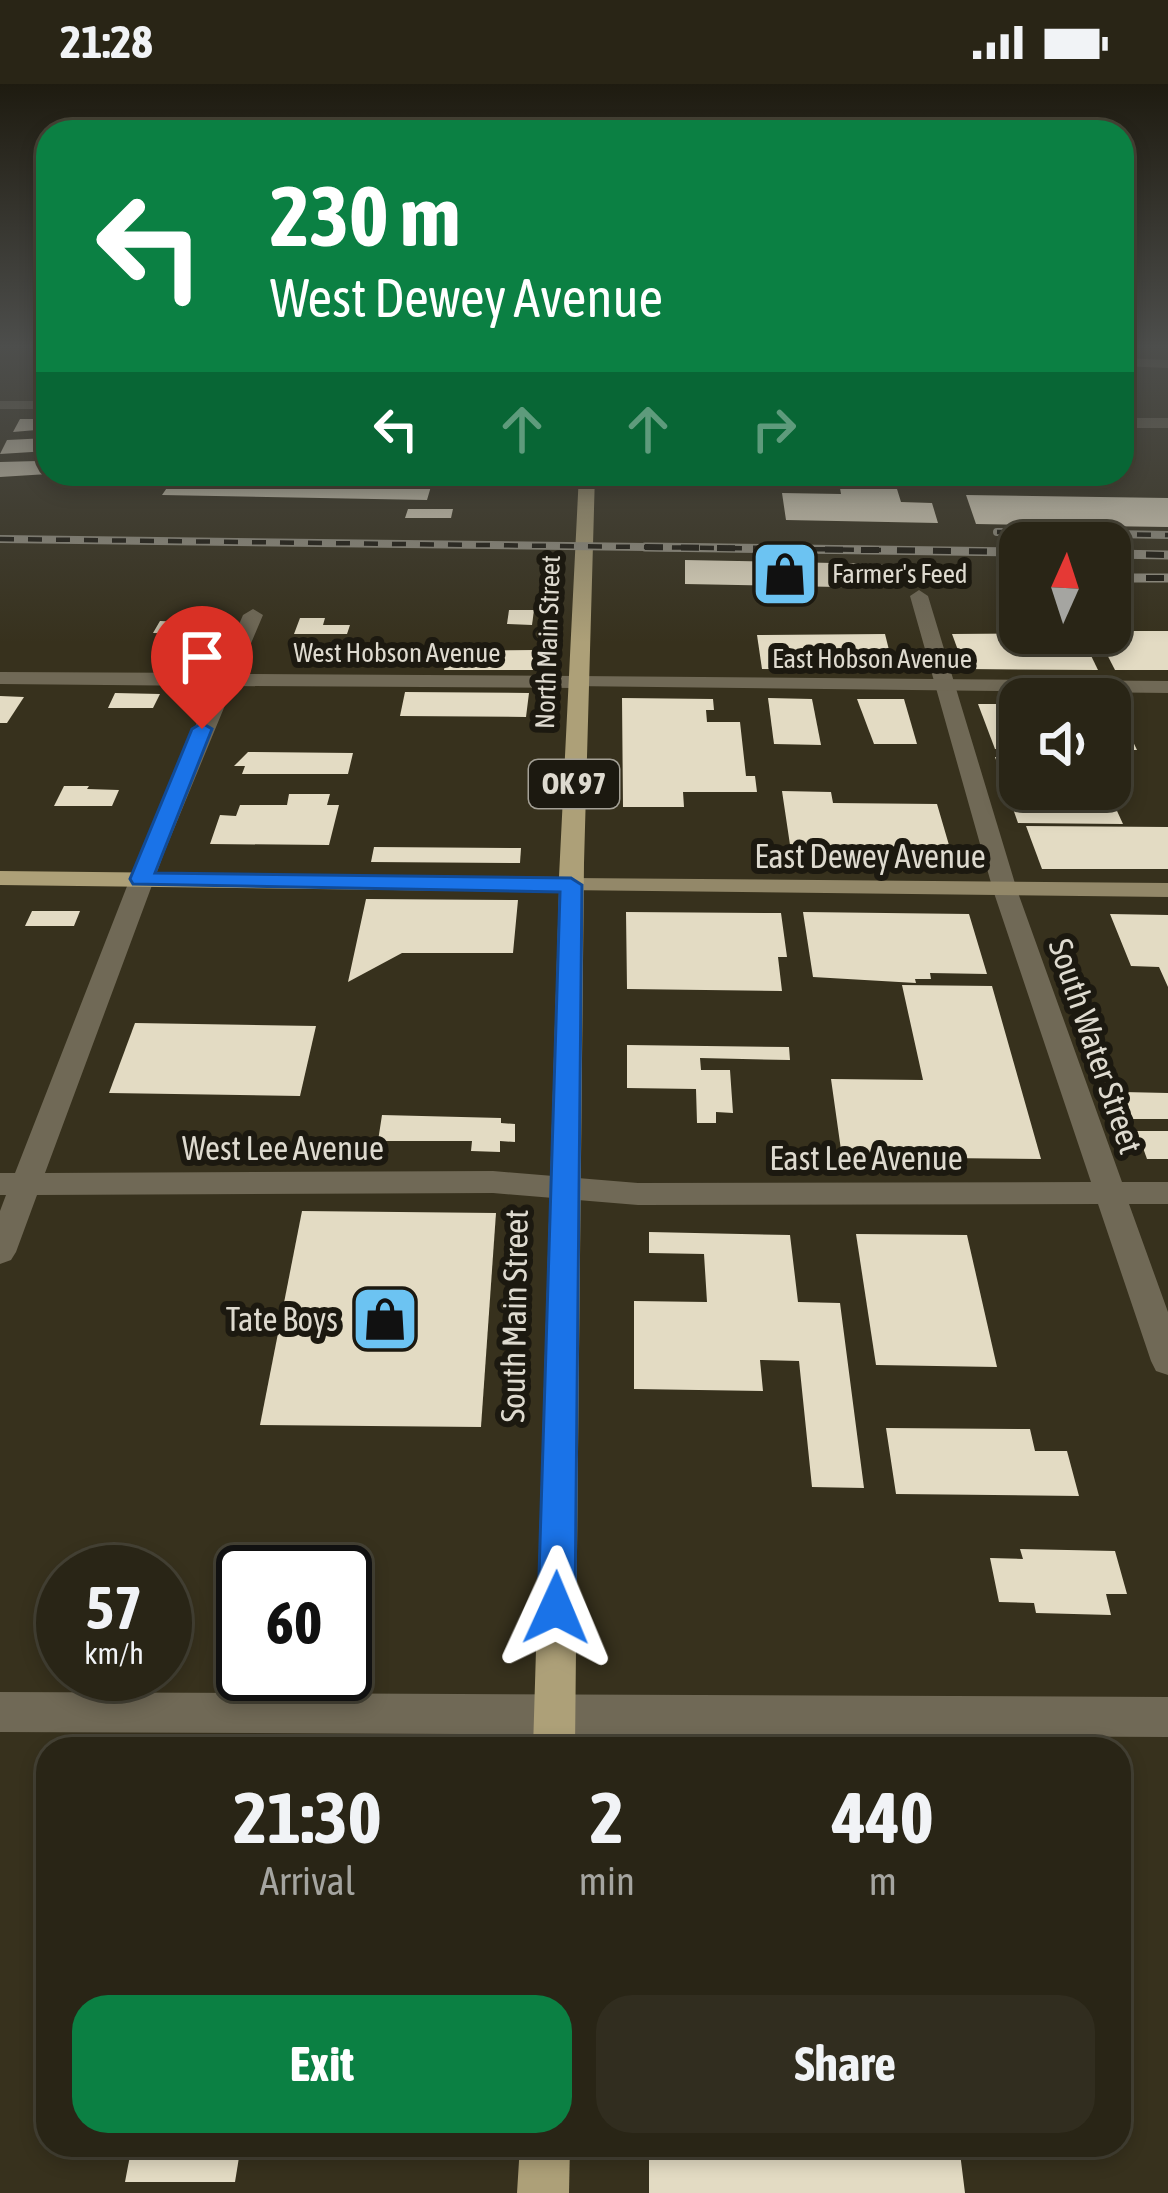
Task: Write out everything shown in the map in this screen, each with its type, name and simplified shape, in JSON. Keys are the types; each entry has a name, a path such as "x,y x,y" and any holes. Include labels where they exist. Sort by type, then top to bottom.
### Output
{"main road":[{"name":"North Main Street","path":"571,885 586,486"},
{"path":"0,878 571,885"},
{"name":"East Dewey Avenue","path":"571,885 1168,890"},
{"name":"South Main Street","path":"554,1733 571,885"},
{"path":"543,2193 544,2157"}],"street":[{"name":"South Water Street","path":"919,596 1005,890 1168,1361"},
{"path":"0,1252 12,1184 100,999 141,879 253,615"},
{"name":"West Hobson Avenue","path":"0,677 577,682"},
{"name":"East Hobson Avenue","path":"577,682 1168,687"},
{"name":"West Lee Avenue","path":"12,1184 493,1182 565,1188"},
{"name":"East Lee Avenue","path":"565,1188 660,1194 1168,1192"},
{"path":"0,1712 554,1733 1168,1717"}],"building":[{"path":"4,446 36,446 36,452 0,454"},
{"path":"36,461 36,475 0,477 0,462"},
{"path":"168,486 431,486 427,500 162,495"},
{"path":"840,488 897,489 901,502 932,503 938,523 786,520 782,493 841,494"},
{"path":"966,495 1168,498 1168,527 1131,526 1131,522 976,524"},
{"path":"408,509 453,509 451,518 405,518"},
{"name":"Farmer's Feed","path":"685,560 882,564 888,588 685,584"},
{"path":"509,610 534,610 532,625 507,624"},
{"path":"300,618 325,618 323,625 350,625 347,634 294,634"},
{"path":"160,621 203,623 196,634 153,633"},
{"path":"1131,631 1168,631 1168,670 1115,670 1107,654 1131,654"},
{"path":"885,634 894,670 762,669 757,635"},
{"path":"952,634 999,634 999,654 1090,654 1098,670 965,669"},
{"path":"535,650 533,670 444,670 448,651"},
{"path":"405,692 529,693 526,717 400,716"},
{"path":"115,693 160,694 153,708 108,708"},
{"path":"0,696 24,697 7,723 0,723"},
{"path":"622,698 713,699 714,710 706,710 707,722 740,722 746,776 755,776 757,792 683,792 684,807 623,807"},
{"path":"768,698 812,699 821,745 774,744"},
{"path":"857,699 904,699 917,744 874,744"},
{"path":"978,704 999,704 999,749"},
{"path":"248,752 353,753 348,774 242,774 245,766 234,766"},
{"path":"64,786 119,790 112,806 54,806"},
{"path":"782,791 831,792 833,803 937,804 956,869 793,865"},
{"path":"289,794 330,794 327,805 339,805 329,845 210,844 220,815 236,816 240,805 287,805"},
{"path":"1013,810 1117,810 1123,824 1018,823"},
{"path":"1026,826 1168,827 1168,869 1042,869"},
{"path":"374,847 521,848 520,863 371,862"},
{"path":"366,899 518,900 513,953 402,953 348,982"},
{"path":"32,911 80,911 74,926 25,926"},
{"path":"626,912 781,913 787,957 778,957 782,991 627,989"},
{"path":"803,912 969,914 987,974 930,973 931,979 915,979 916,983 813,977"},
{"path":"1110,914 1168,915 1168,987 1159,967 1131,966"},
{"path":"902,985 992,986 1041,1159 842,1157 831,1079 923,1080"},
{"path":"135,1023 316,1026 300,1096 109,1093"},
{"path":"627,1045 789,1047 790,1060 700,1058 701,1070 730,1070 733,1113 716,1112 716,1123 697,1123 696,1089 627,1088"},
{"path":"1123,1092 1168,1093 1168,1119 1133,1119"},
{"path":"382,1115 501,1118 501,1123 515,1124 515,1142 500,1141 500,1152 471,1151 472,1141 378,1141"},
{"path":"1137,1131 1168,1131 1168,1159 1147,1159"},
{"name":"Tate Boys","path":"302,1211 496,1213 481,1427 260,1425"},
{"path":"649,1232 790,1235 798,1302 840,1303 864,1488 812,1487 799,1361 760,1360 763,1391 634,1389 634,1301 707,1302 704,1254 649,1253"},
{"path":"856,1234 967,1235 997,1367 876,1365"},
{"path":"886,1428 1030,1429 1035,1451 1067,1451 1079,1496 896,1494"},
{"path":"1020,1549 1115,1551 1127,1594 1106,1594 1111,1615 1036,1613 1034,1603 999,1602 990,1558 1023,1559"},
{"path":"130,2157 239,2157 235,2182 125,2182"},
{"path":"649,2157 960,2157 965,2193 649,2193"}],"railway":[{"path":"997,532 1168,535"},
{"path":"0,539 708,548"},
{"path":"645,547 708,548"},
{"path":"708,548 881,550"},
{"path":"708,548 999,552"},
{"path":"1131,554 1168,555"},
{"path":"1131,578 1168,578"}],"place":[{"name":"Farmer's Feed","path":"785,574"},
{"name":"Tate Boys","path":"385,1319"}],"route":[{"path":"202,729 141,879 571,885 556,1608"}]}
